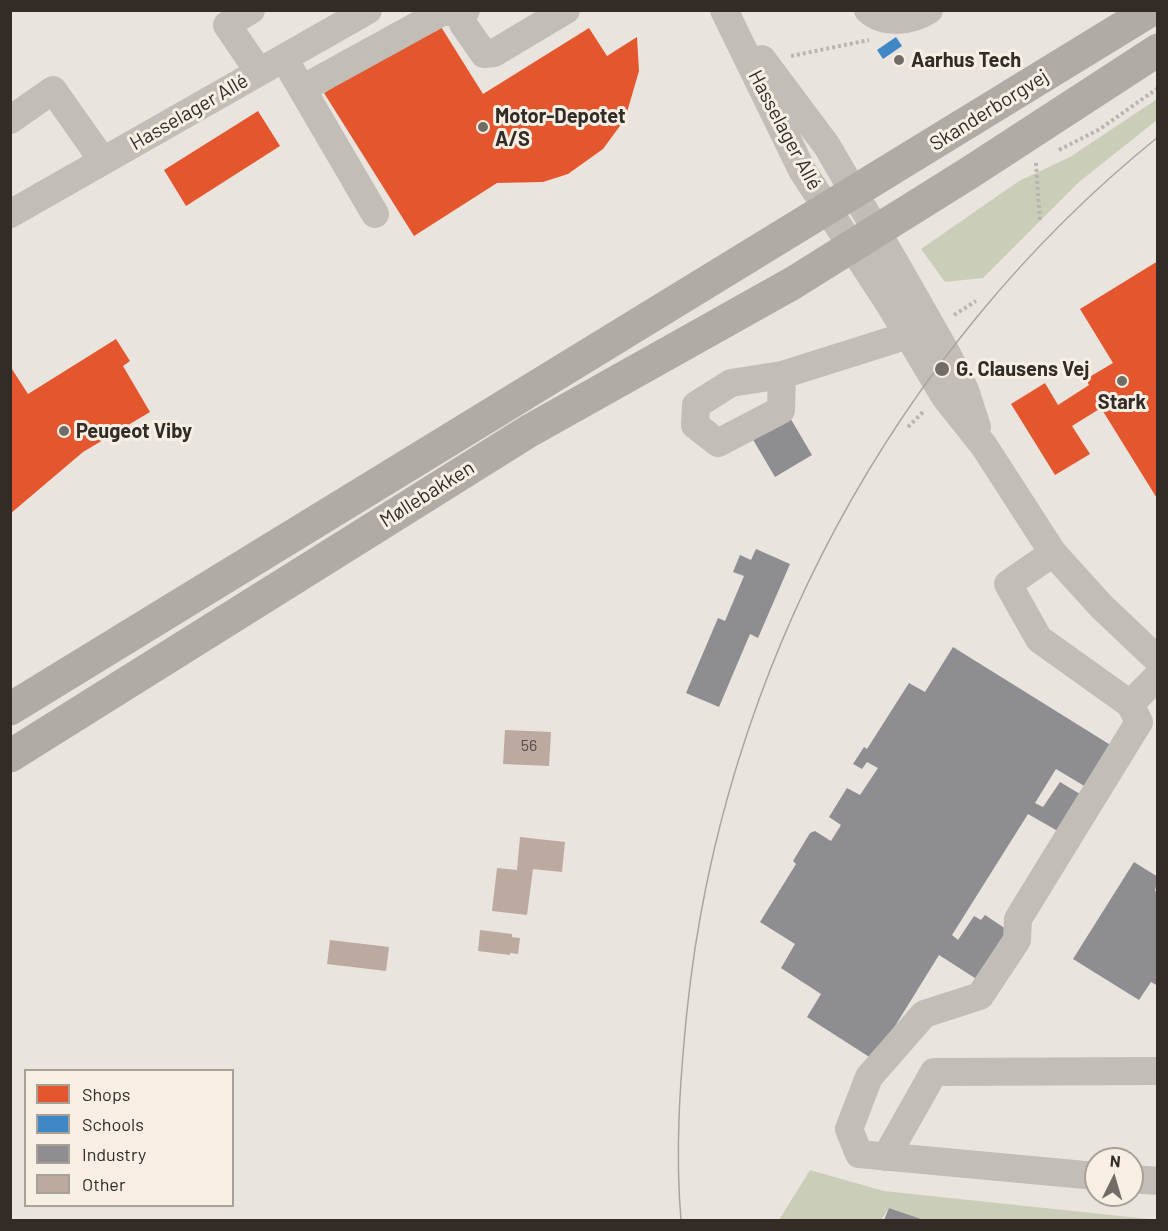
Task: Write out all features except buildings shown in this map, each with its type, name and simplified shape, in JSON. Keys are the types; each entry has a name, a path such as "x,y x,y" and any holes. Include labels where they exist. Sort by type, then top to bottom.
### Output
{"main road":[{"name":"Skanderborgvej","path":"841,201 1151,10"},
{"name":"Skanderborgvej","path":"864,239 1158,50"},
{"name":"Møllebakken","path":"10,709 841,201"},
{"name":"Møllebakken","path":"10,756 529,431 650,365 864,239"}],"street":[{"path":"251,10 222,18 259,72"},
{"name":"Hasselager Allé","path":"10,214 368,10"},
{"path":"302,89 442,12 465,11 463,24 484,54 494,53 566,10"},
{"name":"Hasselager Allé","path":"725,10 826,146 841,201 917,326 965,390 984,446 1053,553 1102,607 1158,660"},
{"name":"Hasselager Allé","path":"725,10 802,170 841,201"},
{"path":"868,10 889,20 906,20 929,10"},
{"path":"283,58 375,214"},
{"path":"10,120 53,90 103,161"},
{"path":"782,375 893,340 917,326"},
{"path":"1053,553 1008,584 1040,639 1130,704 1139,722 1018,919 1017,940 980,996 924,1014 869,1077 849,1129 859,1154 1084,1175"},
{"path":"1130,704 1158,676"},
{"path":"886,1157 934,1072 1158,1071"}],"path":[{"path":"771,71 791,56 878,38"},
{"path":"1036,162 1040,223"}],"green space":[{"path":"1157,99 1157,120 1079,182 983,278 945,282 921,249 1019,181 1070,157"},
{"path":"810,1170 884,1191 1158,1220 924,1220 889,1208 881,1220 779,1220"}],"tram line":[{"path":"681,1220 678,1142 682,1063 687,1011 706,885 738,762 782,642 836,527 902,418 978,316 1063,222 1158,137"}],"place":[{"name":"Aarhus Tech","path":"899,60"},
{"name":"Motor-Depotet A/S","path":"483,127"},
{"name":"G. Clausens Vej","path":"942,369"},
{"name":"Stark","path":"1122,381"},
{"name":"Peugeot Viby","path":"64,431"}]}
